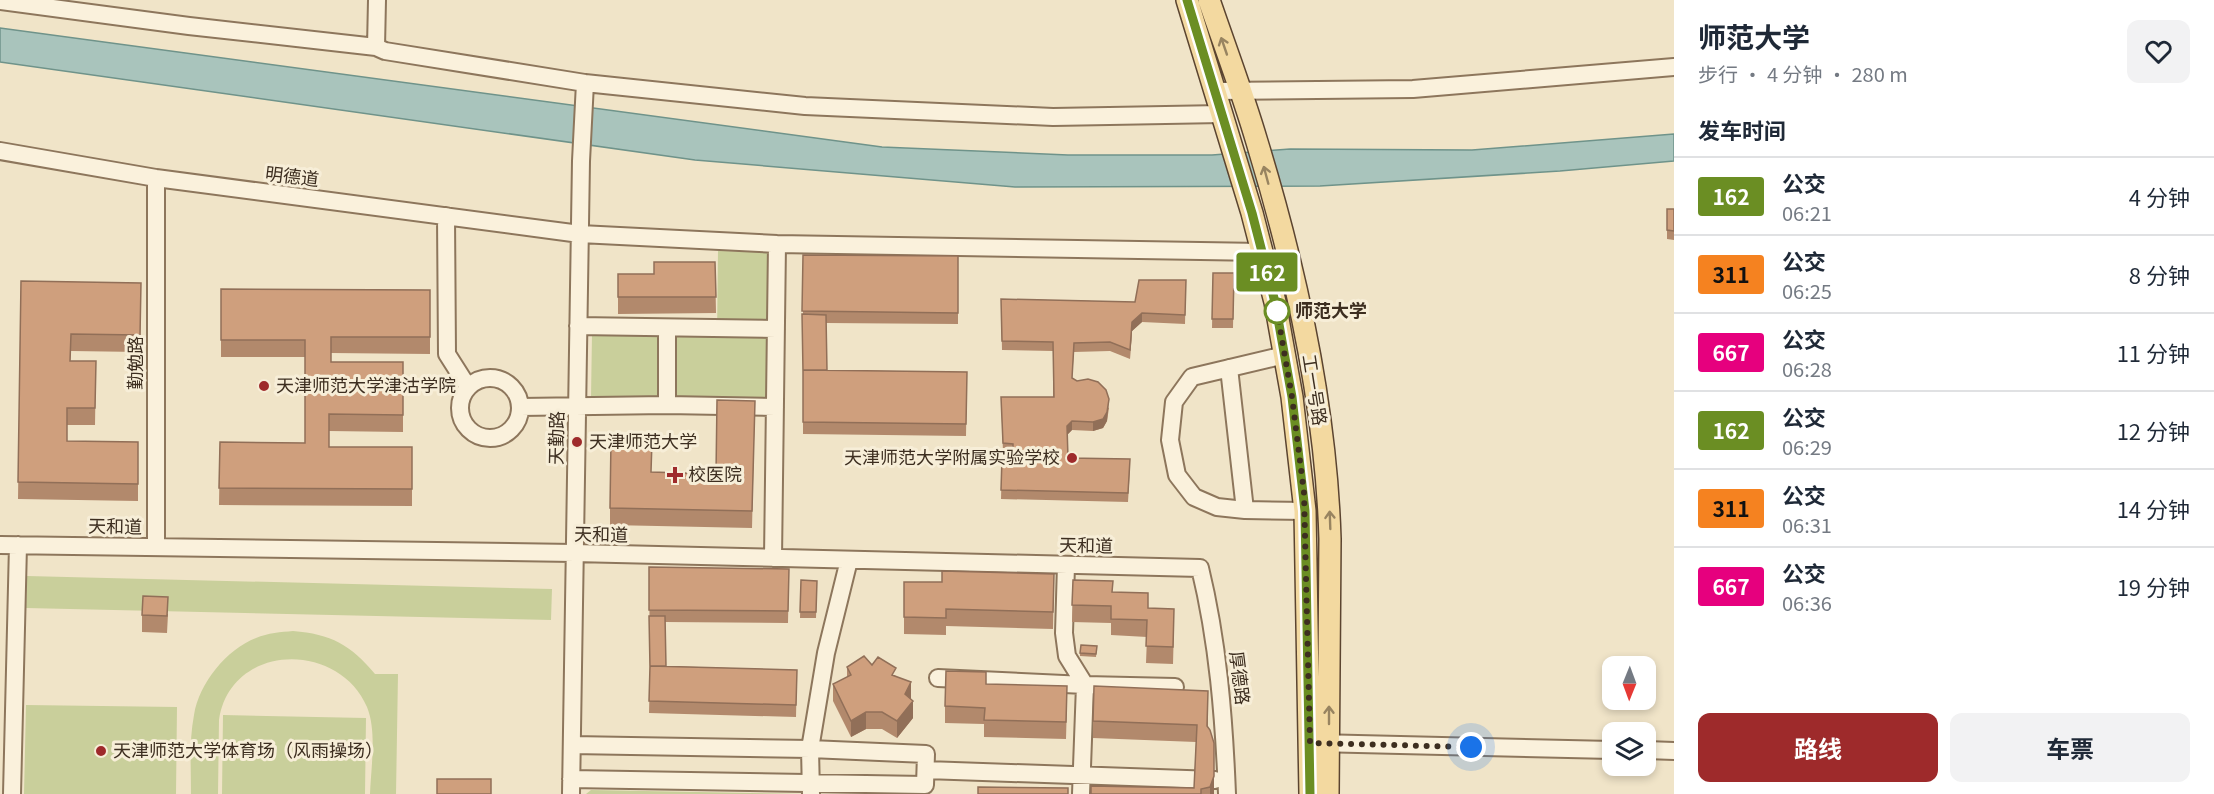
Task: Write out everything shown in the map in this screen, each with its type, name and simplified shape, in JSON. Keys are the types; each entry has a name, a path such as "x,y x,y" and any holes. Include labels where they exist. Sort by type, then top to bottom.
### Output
{"main road":[{"name":"工一号路","path":"1187,0 1252,213 1275,302 1285,355 1298,435 1305,511 1319,743 1328,794"},
{"name":"工一号路","path":"1209,0 1257,141 1276,210 1308,351 1329,498 1330,539 1319,743 1310,794"}],"street":[{"path":"376,48 377,0"},
{"path":"0,2 376,48 585,83 805,106 1053,117 1222,114"},
{"path":"1215,91 1413,89 1674,67"},
{"name":"天勤路","path":"571,786 580,161 585,83"},
{"name":"明德道","path":"0,151 156,178 580,234 777,244 1262,252"},
{"name":"勤勉路","path":"156,178 156,547"},
{"path":"446,216 447,354 468,387"},
{"path":"773,558 777,244"},
{"path":"578,327 776,329"},
{"path":"667,328 667,405"},
{"path":"1285,355 1192,377 1174,402 1170,440 1177,475 1194,497 1217,507 1305,511"},
{"path":"1229,368 1245,510"},
{"path":"489,378 504,382 515,393 520,407 512,429 498,437 483,437 469,430 461,417 461,401 468,387 474,382 489,378"},
{"path":"520,407 667,405 775,407"},
{"name":"天和道","path":"0,545 574,554 1200,568"},
{"path":"12,794 8,627 18,545"},
{"path":"811,788 810,749 826,653 849,560"},
{"path":"1066,565 1064,633 1067,656 1085,685 1081,794"},
{"name":"厚德路","path":"1200,568 1210,609 1224,720 1226,787"},
{"path":"938,678 1175,687"},
{"path":"1319,743 1602,750"},
{"path":"571,786 811,788 926,785 926,754 810,749 572,745"},
{"path":"1656,750 1674,751"},
{"path":"926,770 1082,776 1226,787"}],"green space":[{"path":"718,251 771,252 769,400 591,398 592,334 717,336"},
{"path":"27,576 552,589 551,620 26,608"},
{"name":"天津师范大学体育场（风雨操场）","path":"293,631 329,638 349,648 375,674 398,674 396,794 370,794 372,727 367,707 353,685 333,670 310,661 286,660 263,664 243,676 227,695 219,720 218,794 191,794 192,725 197,703 208,679 225,659 245,643 265,635"},
{"name":"天津师范大学体育场（风雨操场）","path":"26,705 177,707 176,794 24,794"},
{"name":"天津师范大学体育场（风雨操场）","path":"223,715 366,718 365,794 222,794"},
{"path":"591,790 802,794 586,794"}],"water":[{"path":"0,28 882,147 1068,155 1212,155 1290,149 1472,150 1674,134 1674,161 1560,171 1320,186 1015,187 695,160 0,62"}],"building":[{"path":"1667,209 1674,209 1674,231 1667,230"},
{"path":"803,255 958,256 958,313 802,311"},
{"path":"654,262 715,262 716,297 618,297 618,274 654,274"},
{"path":"1213,273 1234,273 1233,319 1212,319"},
{"path":"1139,280 1186,280 1185,315 1142,313 1132,322 1130,350 1110,342 1074,343 1072,378 1077,381 1088,379 1098,382 1106,390 1109,399 1107,412 1103,419 1093,422 1072,421 1067,426 1068,458 1130,459 1128,493 1001,490 1002,458 1013,457 1013,444 1003,443 1001,397 1054,397 1053,342 1002,341 1001,299 1135,302"},
{"path":"21,281 141,283 140,335 71,334 70,361 96,361 95,408 67,408 67,441 138,442 138,484 18,482"},
{"path":"221,289 430,290 430,337 331,337 331,362 403,362 403,415 329,414 329,447 412,447 412,489 219,488 220,442 305,443 305,340 221,340"},
{"path":"802,314 826,315 827,370 803,370 803,372"},
{"path":"803,370 967,372 966,424 803,422"},
{"path":"717,400 755,401 752,511 610,508 611,440 652,441 651,472 716,474"},
{"path":"649,567 789,569 788,611 649,610"},
{"path":"942,571 1054,574 1053,612 946,609 946,618 904,617 904,582 942,582"},
{"path":"801,580 817,581 816,612 800,612"},
{"path":"1073,580 1113,581 1112,592 1148,593 1148,608 1174,609 1173,647 1146,646 1147,620 1111,619 1111,606 1072,605"},
{"path":"143,596 168,597 167,616 142,615"},
{"path":"649,616 665,616 666,666 650,666 650,668"},
{"path":"1081,645 1097,646 1096,654 1080,653"},
{"path":"864,656 872,665 878,657 896,668 892,675 911,682 905,694 913,701 897,721 882,712 866,712 851,721 833,684 851,675 847,667"},
{"path":"650,666 797,670 796,705 649,701"},
{"path":"946,671 986,672 986,684 1067,686 1066,722 984,720 985,708 945,706"},
{"path":"1094,686 1208,691 1207,726 1214,743 1214,776 1210,787 1201,789 1201,794 1091,794 1091,786 1194,788 1197,725 1093,721"},
{"path":"437,779 491,779 491,794 437,794"},
{"path":"978,787 1068,788 1068,794 978,794"}],"bus line":[{"name":"162","path":"1187,0 1252,213 1275,302 1292,397 1305,511 1310,794"}],"place":[{"name":"师范大学","path":"1277,311"},
{"name":"天津师范大学津沽学院","path":"264,386"},
{"name":"天津师范大学","path":"577,442"},
{"name":"天津师范大学附属实验学校","path":"1072,458"},
{"name":"校医院","path":"675,475"},
{"name":"天津师范大学体育场（风雨操场）","path":"101,751"}],"route":[{"path":"1277,311 1298,435 1304,493 1310,743 1471,747"}]}
